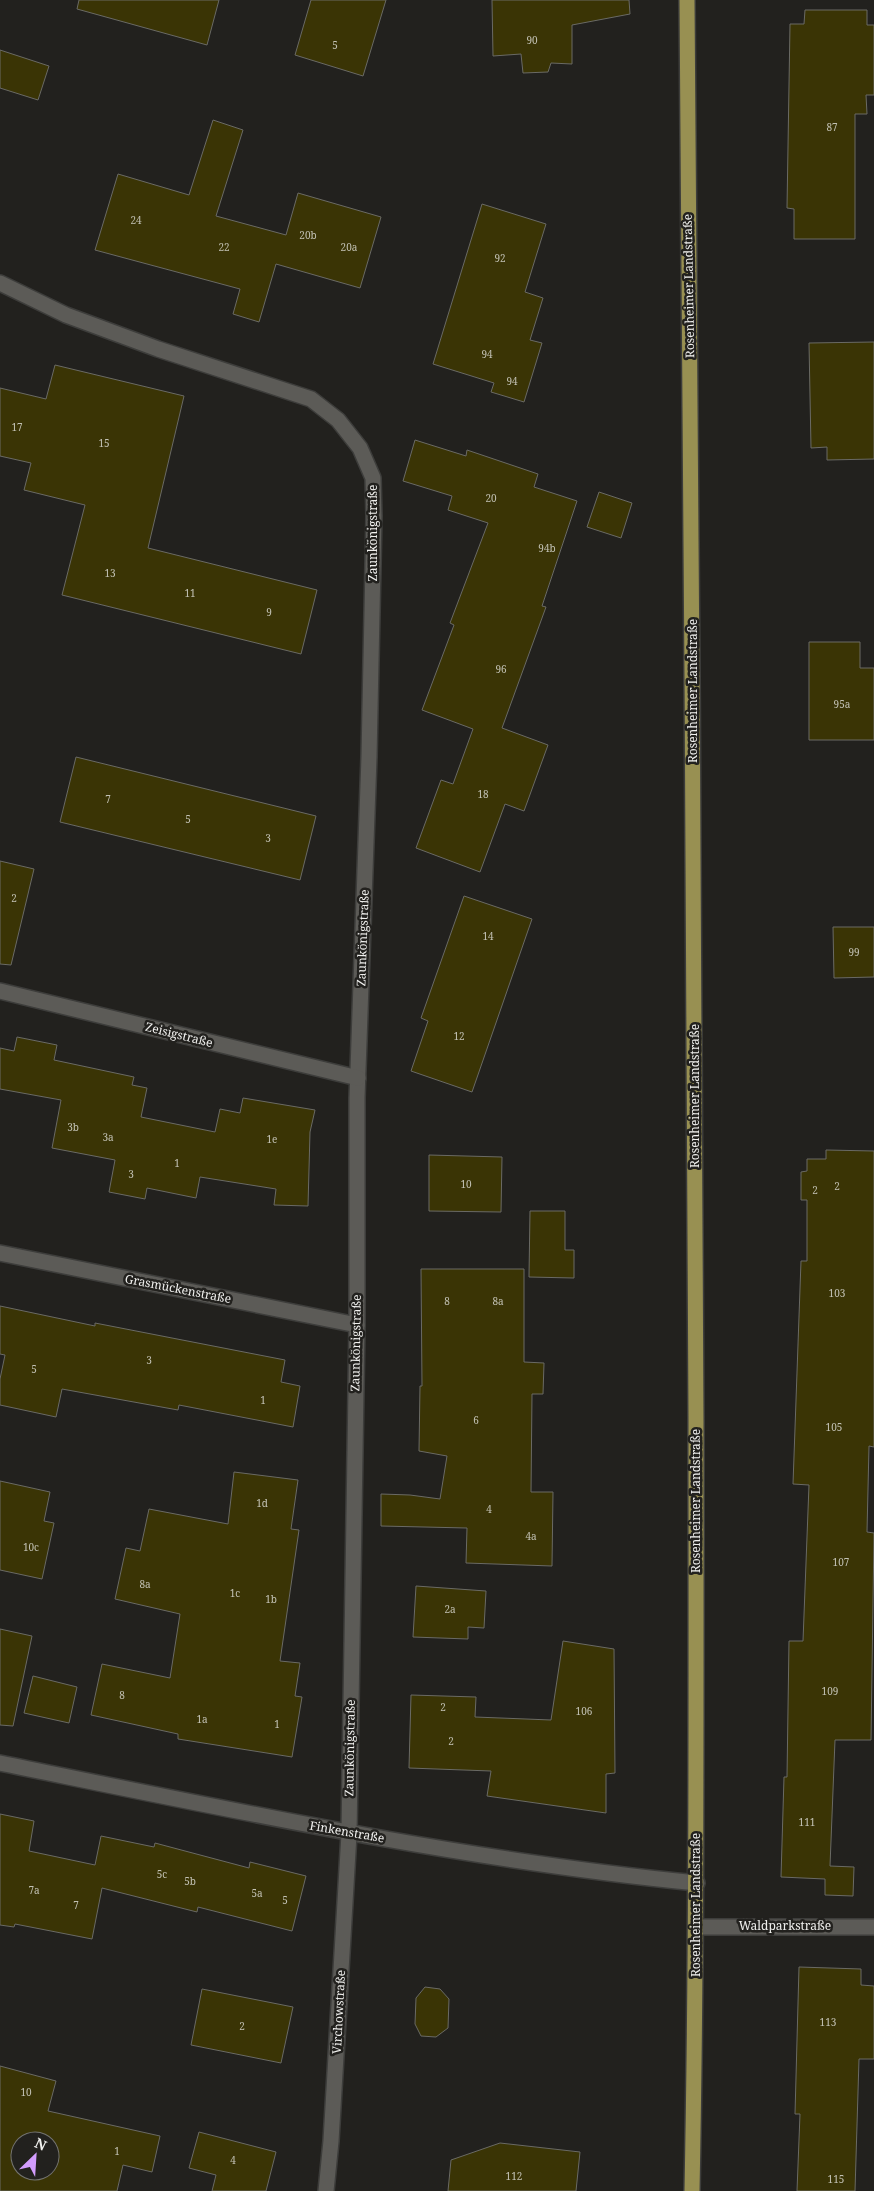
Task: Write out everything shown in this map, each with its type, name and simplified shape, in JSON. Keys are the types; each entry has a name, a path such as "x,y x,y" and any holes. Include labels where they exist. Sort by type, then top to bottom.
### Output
{"main road":[{"name":"Rosenheimer Landstraße","path":"687,0 694,888 697,1883 692,2191"}],"street":[{"name":"Zaunkönigstraße","path":"0,283 66,315 158,349 312,399 338,420 360,448 373,478 374,516 369,757 358,1078 357,1324 349,1834"},
{"name":"Zeisigstraße","path":"0,991 358,1078"},
{"name":"Grasmückenstraße","path":"0,1253 357,1324"},
{"name":"Finkenstraße","path":"0,1763 349,1834 518,1860 697,1883"},
{"name":"Virchowstraße","path":"326,2191 331,2140 349,1834"},
{"name":"Waldparkstraße","path":"697,1927 874,1927"}],"building":[{"path":"79,0 219,0 207,45 77,9"},
{"path":"311,0 386,0 363,76 295,55"},
{"path":"492,0 629,0 630,14 572,25 572,64 551,63 548,72 523,73 521,54 493,56"},
{"path":"805,10 867,10 867,25 874,25 874,95 866,95 867,114 855,114 855,239 794,239 794,209 787,208 790,24 804,24"},
{"path":"0,50 49,66 38,100 0,88"},
{"path":"213,120 243,130 216,216 286,235 298,193 381,217 360,288 276,264 259,322 233,314 240,289 95,250 118,174 189,195"},
{"path":"482,204 546,224 525,292 543,298 530,340 542,343 524,402 491,392 494,383 433,364"},
{"path":"874,342 874,459 827,460 827,447 811,448 809,343"},
{"path":"55,365 184,396 148,548 317,590 301,654 62,595 85,505 24,490 31,463 0,456 0,388 46,399"},
{"path":"415,440 466,456 467,450 538,474 534,487 577,501 542,606 546,607 502,728 548,745 524,811 505,804 480,872 416,848 441,780 453,784 473,729 422,710 454,625 450,623 488,523 448,510 452,496 403,481"},
{"path":"599,492 632,503 621,538 587,527"},
{"path":"809,642 860,642 860,668 874,668 874,740 809,740"},
{"path":"76,757 316,816 300,880 60,822"},
{"path":"0,861 34,869 11,965 0,964"},
{"path":"464,896 532,919 472,1092 411,1071 428,1021 421,1018"},
{"path":"833,927 874,927 874,977 834,978"},
{"path":"17,1037 57,1045 54,1060 134,1077 132,1085 147,1088 141,1117 215,1132 220,1109 240,1113 243,1098 315,1110 310,1132 308,1206 274,1205 276,1189 200,1177 196,1198 147,1188 145,1199 109,1192 115,1160 52,1148 61,1100 0,1089 0,1048 14,1051"},
{"path":"826,1150 874,1151 874,1447 869,1446 867,1532 874,1533 871,1740 835,1740 830,1866 854,1867 853,1896 825,1895 825,1879 781,1877 784,1777 787,1777 789,1641 803,1641 809,1485 793,1484 801,1261 807,1261 807,1200 801,1200 801,1172 807,1171 807,1159 826,1159"},
{"path":"429,1155 502,1157 501,1212 429,1211"},
{"path":"530,1211 565,1211 565,1250 574,1250 574,1278 529,1277"},
{"path":"421,1269 524,1269 524,1362 544,1363 543,1394 532,1394 531,1492 553,1492 552,1566 466,1563 467,1528 381,1526 381,1494 440,1499 447,1456 419,1451 420,1386 422,1386"},
{"path":"0,1306 95,1326 95,1323 285,1360 281,1382 300,1386 293,1427 179,1405 178,1410 62,1389 56,1417 0,1405 0,1379 5,1355 0,1354"},
{"path":"234,1472 298,1480 291,1529 299,1530 280,1661 300,1663 295,1696 302,1697 292,1757 178,1739 178,1734 91,1715 102,1664 170,1678 180,1614 115,1599 126,1548 140,1551 149,1509 228,1524"},
{"path":"0,1481 50,1492 44,1521 54,1523 42,1579 0,1570"},
{"path":"416,1586 486,1591 484,1628 468,1627 468,1639 413,1637"},
{"path":"0,1629 32,1636 13,1726 0,1725"},
{"path":"563,1641 614,1649 615,1773 606,1774 606,1813 487,1796 491,1771 409,1768 411,1695 476,1697 475,1717 551,1720"},
{"path":"33,1676 77,1687 69,1723 24,1713"},
{"path":"0,1814 34,1821 29,1851 95,1865 101,1836 154,1847 155,1843 249,1868 250,1862 306,1876 292,1931 198,1907 197,1912 102,1888 92,1939 15,1924 14,1927 0,1925"},
{"path":"799,1967 861,1969 861,1985 874,1986 874,2059 859,2059 855,2191 797,2191 800,2114 795,2114"},
{"path":"425,1987 440,1989 449,1999 448,2028 436,2037 421,2036 415,2024 416,1998"},
{"path":"202,1989 293,2007 281,2063 191,2045"},
{"path":"0,2066 56,2081 48,2111 160,2136 152,2172 123,2165 117,2191 0,2191"},
{"path":"199,2132 276,2152 266,2191 212,2191 216,2175 189,2168"},
{"path":"500,2143 580,2152 576,2191 448,2191 451,2160"}]}
